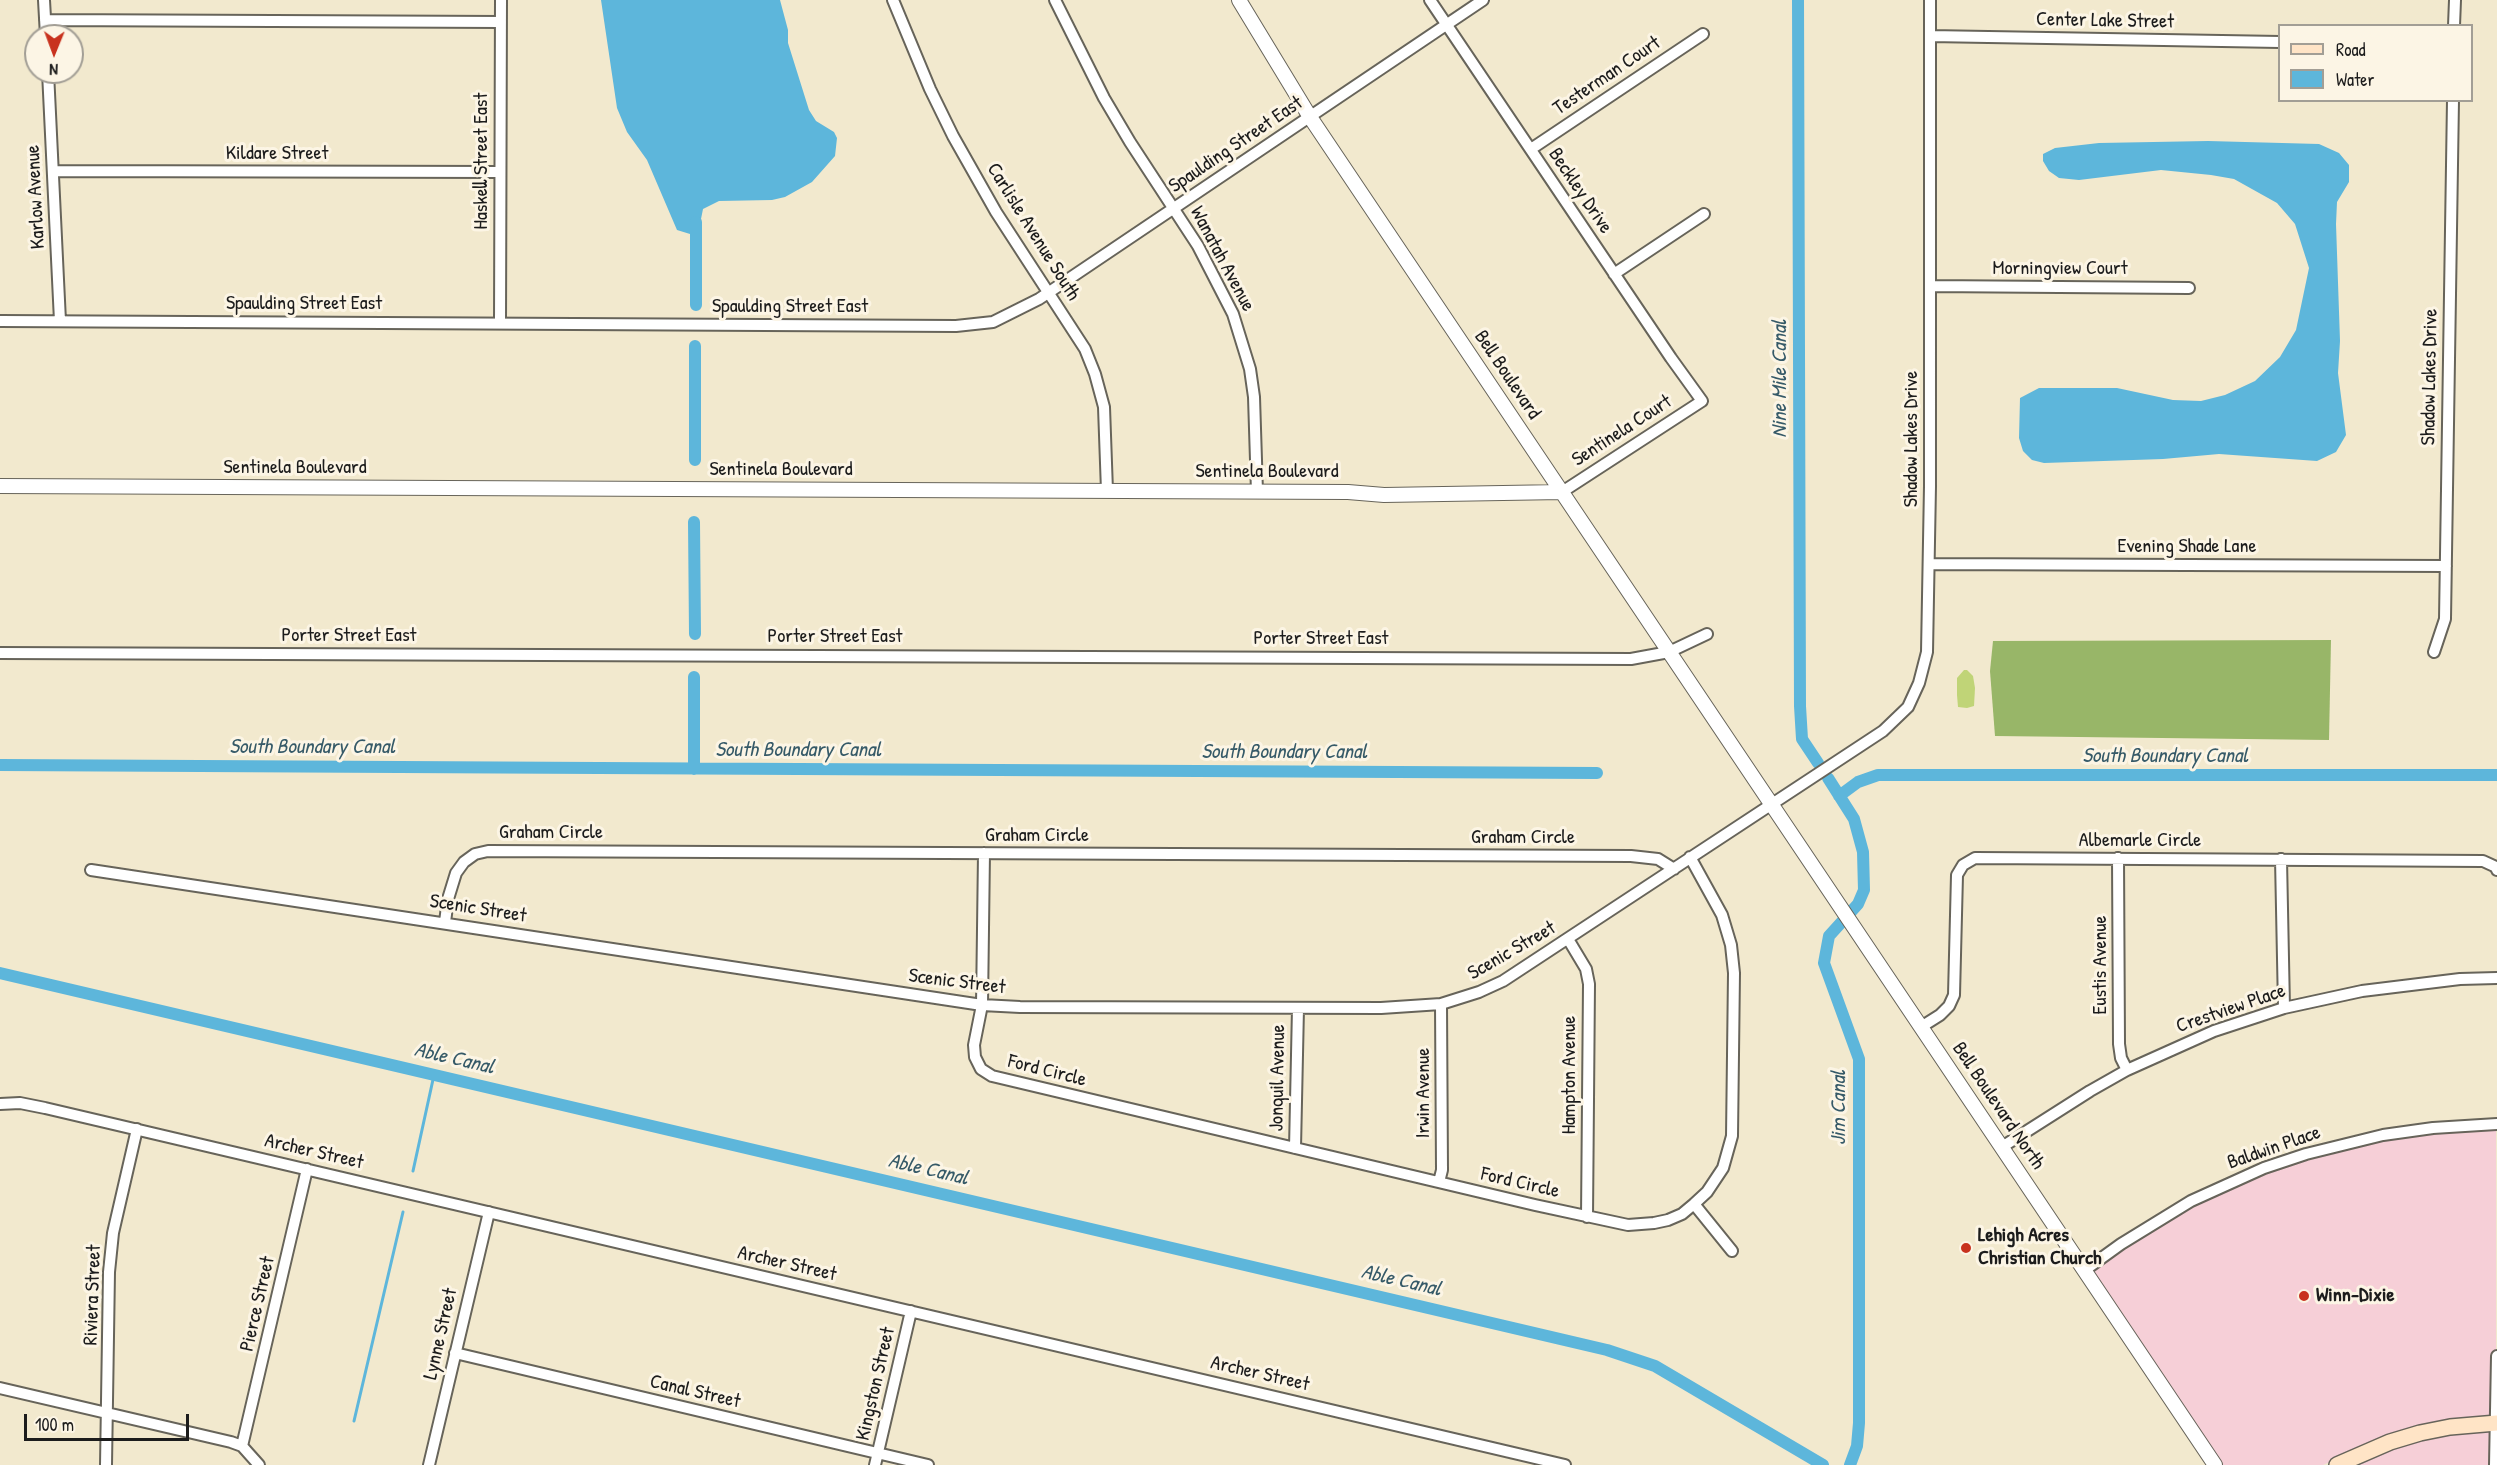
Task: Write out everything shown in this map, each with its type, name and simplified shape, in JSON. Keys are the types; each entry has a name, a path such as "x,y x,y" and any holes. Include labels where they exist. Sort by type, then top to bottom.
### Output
{"main road":[{"path":"2337,1465 2390,1442 2420,1433 2450,1427 2496,1423"}],"street":[{"path":"44,0 45,24"},
{"name":"Haskell Street East","path":"500,323 501,0"},
{"name":"Carlisle Avenue South","path":"893,0 930,89 953,136 996,212 1085,349 1100,390 1106,424 1107,491"},
{"name":"Wanatah Avenue","path":"1055,0 1104,98 1207,260 1228,300 1243,341 1254,397 1257,492"},
{"name":"Bell Boulevard","path":"1239,0 1310,117 1748,770"},
{"name":"Beckley Drive","path":"1430,0 1702,401"},
{"name":"Spaulding Street East","path":"0,321 982,324 1013,313 1048,292 1483,0"},
{"name":"Shadow Lakes Drive","path":"1772,805 1883,731 1908,707 1919,683 1928,652 1930,0"},
{"path":"2454,24 2455,0"},
{"path":"45,20 501,22"},
{"name":"Testerman Court","path":"1530,149 1703,34"},
{"name":"Center Lake Street","path":"1930,36 2278,42"},
{"name":"Karlow Avenue","path":"49,84 60,321"},
{"name":"Shadow Lakes Drive","path":"2434,652 2445,619 2452,102"},
{"name":"Kildare Street","path":"53,171 500,172"},
{"path":"1614,274 1704,214"},
{"name":"Morningview Court","path":"1930,286 2189,288"},
{"name":"Sentinela Court","path":"1562,492 1702,401"},
{"name":"Sentinela Boulevard","path":"0,486 1107,491 1384,495 1562,492"},
{"name":"Evening Shade Lane","path":"1929,564 2446,566"},
{"name":"Porter Street East","path":"0,653 1631,658 1670,652 1707,634"},
{"name":"Bell Boulevard North","path":"1748,770 2215,1465"},
{"name":"Scenic Street","path":"91,870 982,1005 1381,1008 1441,1004 1479,992 1503,981 1772,805"},
{"name":"Graham Circle","path":"445,922 448,899 456,873 464,862 475,854 488,851 1631,856 1658,860 1674,868"},
{"path":"982,1005 984,853"},
{"name":"Ford Circle","path":"982,1005 974,1045 975,1057 979,1066 992,1076 1615,1224 1642,1225 1668,1220 1694,1204 1707,1192 1723,1168 1732,1136 1734,974 1731,945 1722,915 1690,857"},
{"name":"Albemarle Circle","path":"1921,1027 1940,1015 1949,1006 1954,995 1957,881 1963,865 1975,858 2483,861 2496,869"},
{"name":"Eustis Avenue","path":"2118,858 2119,1044 2121,1058 2127,1070"},
{"path":"2281,859 2284,1008"},
{"name":"Hampton Avenue","path":"1568,939 1586,969 1589,984 1587,1217"},
{"name":"Crestview Place","path":"2002,1147 2127,1070 2184,1043 2284,1008 2373,989 2460,979 2497,978"},
{"name":"Irwin Avenue","path":"1439,1182 1442,1170 1441,1004"},
{"name":"Jonquil Avenue","path":"1295,1148 1298,1008"},
{"name":"Archer Street","path":"0,1104 20,1102 1565,1465"},
{"name":"Baldwin Place","path":"2085,1270 2130,1238 2191,1201 2264,1168 2306,1154 2383,1135 2433,1128 2497,1124"},
{"name":"Riviera Street","path":"106,1465 109,1272 113,1233 137,1130"},
{"name":"Pierce Street","path":"242,1446 307,1169"},
{"path":"1694,1204 1732,1251"},
{"name":"Lynne Street","path":"429,1465 489,1212"},
{"name":"Kingston Street","path":"875,1465 911,1311"},
{"name":"Canal Street","path":"455,1353 928,1465"},
{"path":"2495,1465 2497,1356"},
{"path":"0,1388 231,1442 242,1446 260,1465"}],"shaded area":[{"path":"2496,1120 2496,1417 2389,1435 2323,1465 2222,1465 2088,1263 2281,1158"},
{"path":"2495,1429 2494,1465 2351,1465 2421,1439 2451,1433"}],"green space":[{"path":"2331,640 2329,740 1995,736 1990,671 1993,641"},
{"path":"1964,670 1973,676 1975,688 1974,706 1967,708 1958,707 1957,695 1957,678"}],"water":[{"path":"601,0 780,0 788,30 788,43 809,110 816,121 834,132 837,138 835,156 812,182 785,197 772,200 719,201 703,209 698,234 677,230 647,160 627,132 617,108"},
{"path":"2208,141 2319,144 2339,153 2349,165 2349,182 2337,202 2336,224 2340,341 2338,373 2346,435 2336,452 2317,461 2219,454 2163,459 2044,463 2032,460 2023,451 2019,438 2020,398 2039,388 2117,388 2173,400 2201,401 2225,395 2255,381 2280,357 2296,330 2309,268 2295,224 2277,203 2234,179 2161,170 2079,180 2059,178 2049,171 2043,161 2043,154 2055,148 2099,143"}],"waterway":[{"name":"Nine Mile Canal","path":"1798,0 1800,706 1802,739 1818,763"},
{"path":"696,222 696,305"},
{"path":"695,346 695,460"},
{"path":"694,522 695,634"},
{"path":"694,677 694,769"},
{"name":"South Boundary Canal","path":"0,765 1597,773"},
{"name":"South Boundary Canal","path":"1839,796 1858,782 1878,775 2497,775"},
{"name":"Jim Canal","path":"1828,778 1854,819 1863,852 1864,890 1858,904 1829,936 1824,963 1859,1059 1859,1423 1857,1446 1850,1465"},
{"name":"Able Canal","path":"0,973 1607,1350 1655,1366 1823,1465"},
{"path":"413,1171 434,1075"},
{"path":"354,1421 403,1212"}],"place":[{"name":"Lehigh Acres Christian Church","path":"1966,1248"},
{"name":"Winn-Dixie","path":"2304,1296"}]}
